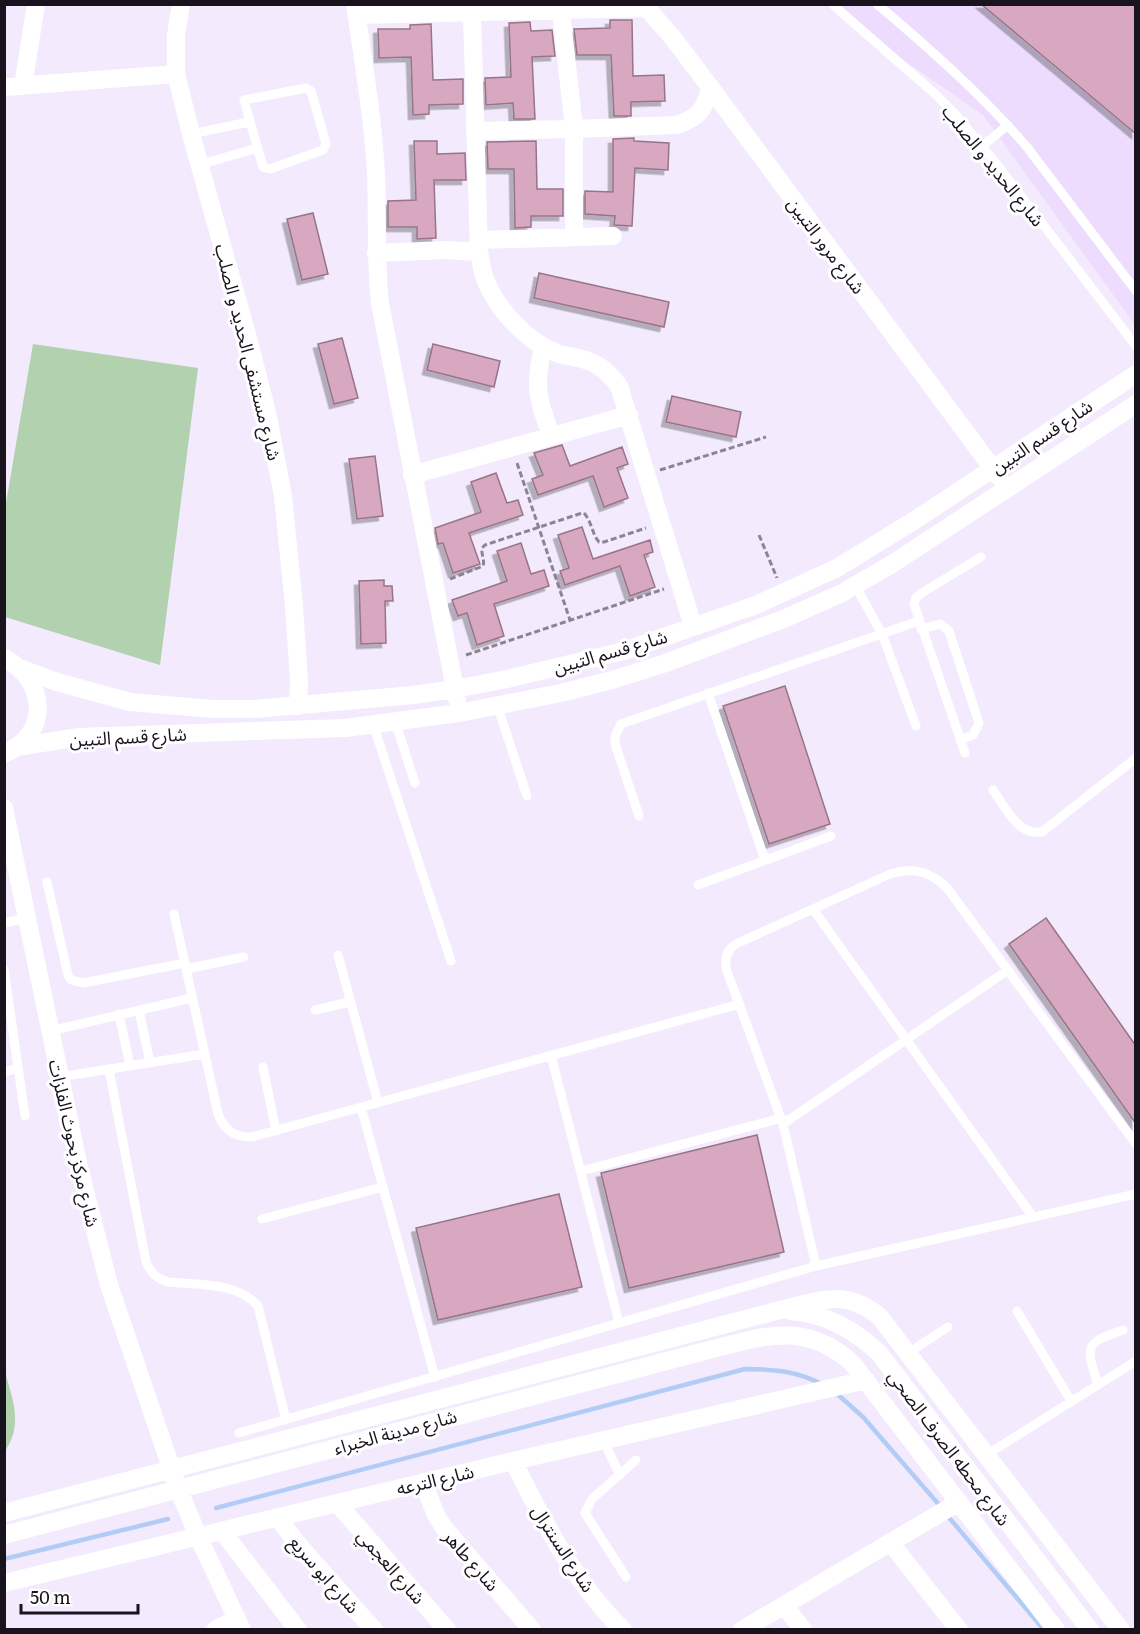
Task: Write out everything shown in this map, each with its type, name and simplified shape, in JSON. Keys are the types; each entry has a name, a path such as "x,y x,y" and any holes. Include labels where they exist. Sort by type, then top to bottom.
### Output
{"street":[{"path":"24,86 36,4"},
{"name":"شارع مستشفى الحديد و الصلب","path":"181,4 176,35 176,74 190,134 264,402 283,496 293,586 299,681 298,706"},
{"path":"459,713 380,303 376,254 376,176 373,137 356,10 472,13 645,6"},
{"name":"شارع مرور التبين","path":"645,6 673,38 710,87 1008,488"},
{"path":"561,11 574,129 574,237"},
{"path":"472,13 479,246 484,277 494,297 509,317 543,347 598,365 610,374 619,386 693,626"},
{"path":"4,87 176,74"},
{"path":"475,131 676,125 689,121 700,113 708,101 710,87"},
{"path":"376,254 445,250 574,237 613,236"},
{"path":"543,347 537,371 537,393 542,414 552,436"},
{"name":"شارع قسم التبين","path":"4,658 22,669 66,685 130,702 213,709 298,706 413,695 507,679 624,651 784,594 862,553 1136,374"},
{"name":"شارع قسم التبين","path":"11,750 79,737 298,730 373,724 459,713 561,693 663,664 786,618 855,585 892,564 1136,404"},
{"path":"412,475 629,415"},
{"path":"11,750 32,731 38,709 35,687 22,669"},
{"name":"شارع مركز بحوث الفلزات","path":"4,808 59,1077 109,1285 178,1488 240,1624"},
{"name":"شارع مدينة الخبراء","path":"4,1514 780,1310 834,1298 850,1299 866,1305 879,1316 1121,1629"},
{"name":"شارع محطه الصرف الصحي","path":"780,1310 824,1317 863,1338 879,1353 1090,1629"},
{"name":"شارع مدينة الخبراء","path":"4,1535 701,1352 788,1334"},
{"name":"شارع محطه الصرف الصحي","path":"788,1334 814,1339 838,1351 853,1364 1056,1629"},
{"name":"شارع الترعه","path":"4,1583 423,1482 866,1380"},
{"name":"شارع السنترال","path":"513,1461 560,1549 578,1576 623,1629"},
{"name":"شارع طاهر","path":"423,1482 436,1515 445,1529 532,1629"},
{"path":"742,1629 958,1502"},
{"name":"شارع العجمي","path":"337,1503 447,1629"},
{"name":"شارع ابو سريع","path":"277,1517 301,1548 374,1629"},
{"path":"222,1531 298,1629"},
{"path":"890,1542 956,1628"},
{"path":"784,1605 803,1629"},
{"path":"215,1629 240,1624"}],"lane":[{"name":"شارع الحديد و الصلب","path":"831,4 934,93 957,116 1136,346"},
{"name":"شارع الحديد و الصلب","path":"877,4 947,64 1008,125 1136,291"},
{"path":"306,88 311,90 326,144 323,150 270,169 263,167 249,122 244,104 247,98 306,88"},
{"path":"190,134 249,122"},
{"path":"982,146 1008,125"},
{"path":"200,165 257,148"},
{"path":"964,753 914,604 916,598 981,557"},
{"path":"855,585 882,634 916,726"},
{"path":"639,816 615,744 617,730 626,722 882,634 920,625 940,624 949,631 979,723 973,735 960,740"},
{"path":"708,693 765,860"},
{"path":"496,705 527,796"},
{"path":"395,721 415,783"},
{"path":"373,724 451,960"},
{"path":"993,790 1025,830 1033,833 1042,832 1136,759"},
{"path":"698,885 831,836"},
{"path":"816,1266 783,1121 725,963 726,956 729,948 736,944 902,870 927,873 948,888 1136,1144"},
{"path":"47,882 68,975 72,980 83,983 244,957"},
{"path":"813,909 1033,1217"},
{"path":"174,914 218,1114 222,1125 230,1133 241,1137 252,1137 276,1131 740,1004"},
{"path":"4,923 27,918"},
{"path":"338,955 378,1103"},
{"path":"4,969 25,1116"},
{"path":"580,1171 783,1121 1008,970"},
{"path":"50,1031 192,998"},
{"path":"315,1010 350,1002"},
{"path":"139,1010 150,1063"},
{"path":"119,1014 130,1065"},
{"path":"59,1077 205,1054"},
{"path":"551,1056 619,1323"},
{"path":"262,1067 276,1131"},
{"path":"4,1072 18,1068"},
{"path":"109,1069 146,1262 150,1271 158,1279 168,1282 230,1289 251,1297 258,1306 286,1420"},
{"path":"361,1107 435,1377"},
{"path":"262,1219 383,1187"},
{"path":"238,1433 816,1266 1136,1194"},
{"path":"1017,1311 1071,1401"},
{"path":"908,1353 948,1327"},
{"path":"1098,1384 1091,1364 1090,1351 1099,1338 1123,1330"},
{"path":"986,1455 1136,1361"},
{"path":"603,1440 620,1475"},
{"path":"626,1577 585,1513 592,1499 636,1460"}],"path":[{"path":"647,474 766,437"},
{"path":"512,447 570,620"},
{"path":"434,584 483,566 482,548 485,545 584,513 599,542 662,523"},
{"path":"759,535 784,594"},
{"path":"450,660 680,583"}],"shaded area":[{"path":"824,5 1135,5 1135,325 983,115"}],"green space":[{"path":"33,344 198,368 160,665 5,617 5,509"},
{"path":"5,1372 15,1412 15,1422 14,1432 5,1451"}],"building":[{"path":"981,4 1136,4 1136,134"},
{"path":"610,20 632,20 633,76 664,75 665,101 631,102 631,116 614,116 611,55 577,55 574,29 610,28"},
{"path":"530,22 531,31 552,30 555,56 532,57 535,119 514,119 513,103 486,105 485,78 511,77 509,23"},
{"path":"431,24 433,80 463,79 463,104 429,105 429,114 413,115 411,57 379,58 378,29 410,29 410,25"},
{"path":"634,138 634,141 669,143 668,170 635,168 632,226 614,225 615,216 585,214 585,191 613,192 613,139"},
{"path":"414,141 437,141 437,154 465,153 466,180 434,180 436,238 417,239 417,227 388,227 388,201 416,200"},
{"path":"536,141 537,189 563,189 563,216 531,216 531,227 515,228 514,169 488,169 487,142"},
{"path":"313,213 328,274 302,280 287,219"},
{"path":"539,273 669,302 664,327 534,298"},
{"path":"342,338 358,398 334,404 318,344"},
{"path":"433,344 500,361 494,387 427,370"},
{"path":"672,396 741,412 736,437 666,422"},
{"path":"562,445 570,466 622,447 628,464 617,468 628,498 604,507 593,476 538,495 532,479 543,475 534,453"},
{"path":"375,456 383,516 357,519 349,459"},
{"path":"496,473 507,503 518,500 523,515 469,533 480,564 453,573 443,543 438,544 435,528 481,512 471,482"},
{"path":"582,527 593,559 650,540 653,552 644,555 655,587 630,596 620,566 565,585 560,571 569,568 558,535"},
{"path":"521,543 531,574 544,570 549,586 494,604 504,636 477,645 467,613 458,616 452,600 507,581 497,551"},
{"path":"384,580 384,586 392,586 393,601 385,601 386,643 361,644 359,581"},
{"path":"785,686 830,824 769,844 723,706"},
{"path":"1046,918 1136,1046 1136,1124 1009,944"},
{"path":"757,1135 784,1252 629,1288 601,1173"},
{"path":"559,1194 582,1287 438,1320 416,1228"}],"waterway":[{"path":"216,1508 745,1369 785,1372 814,1380 823,1385"},
{"path":"835,1392 863,1417 941,1507"},
{"path":"946,1514 1044,1630"},
{"path":"4,1559 168,1519"}]}
